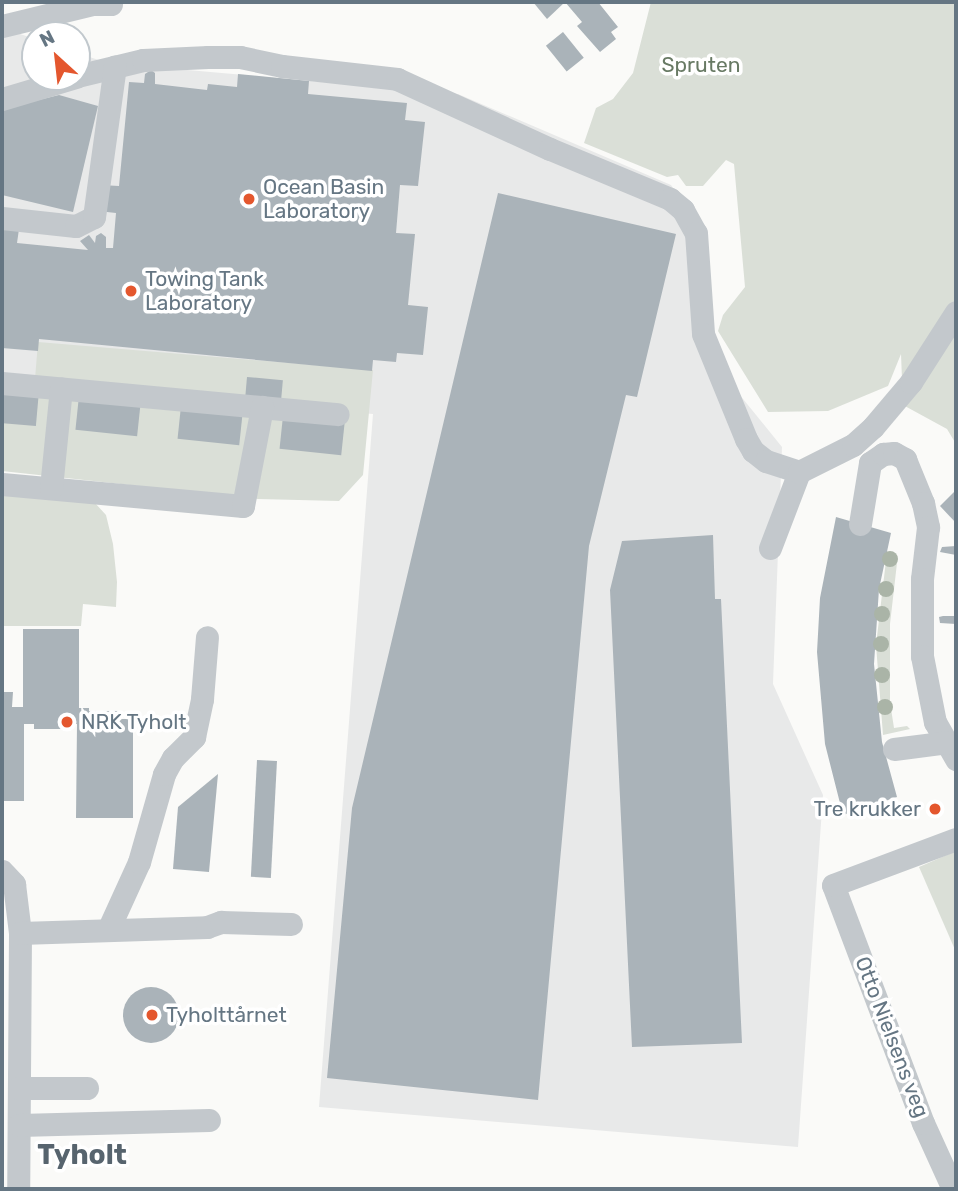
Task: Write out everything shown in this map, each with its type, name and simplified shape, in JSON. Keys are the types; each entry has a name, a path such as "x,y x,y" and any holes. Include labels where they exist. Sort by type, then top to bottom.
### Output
{"street":[{"path":"2,26 92,4 111,4"},
{"path":"91,73 143,60 240,57 282,66 397,79 550,149 670,199 683,210 695,233 702,334 746,439 753,451 766,461 799,472"},
{"path":"2,218 76,226 94,217 115,66"},
{"path":"2,99 29,91"},
{"path":"770,548 799,472 853,445 873,427 911,382 956,313"},
{"path":"2,383 338,414"},
{"path":"51,488 61,388"},
{"path":"2,484 243,506 262,407"},
{"path":"860,524 870,463 883,453 894,453 905,459 923,503 928,527 922,579 922,656 935,722 952,750"},
{"path":"108,930 139,862 164,774 173,758 194,737 201,699 206,637"},
{"path":"894,749 952,750"},
{"name":"Otto Nielsens veg","path":"953,1189 923,1123 833,884 956,839"},
{"path":"2,871 14,884 20,933 10,968 19,1088 19,1189"},
{"path":"20,933 207,927 221,922 291,924"},
{"path":"19,1088 87,1088"},
{"path":"19,1125 209,1120"}],"shaded area":[{"path":"2,28 21,34 21,91 91,91 91,58 108,63 458,94 671,185 706,236 696,341 782,447 773,684 823,795 798,1147 319,1107 373,414 2,382"}],"green space":[{"name":"Spruten","path":"651,2 956,2 956,444 947,429 903,405 901,354 888,386 828,411 768,412 718,331 723,315 745,287 734,164 726,160 703,186 686,186 678,175 667,177 584,143 596,108 613,99 633,73"},
{"path":"38,342 373,370 363,475 339,501 258,499 2,471 2,388 34,391"},
{"path":"2,495 95,503 106,515 113,544 117,582 116,607 83,604 81,626 2,626"},
{"path":"887,552 895,555 897,563 890,624 890,702 894,728 907,726 910,729 883,735 876,645"},
{"path":"956,851 956,952 919,867"}],"building":[{"path":"533,2 565,2 547,19"},
{"path":"565,2 598,2 618,27 611,32 616,39 600,52 577,26 582,22"},
{"path":"563,32 584,58 567,71 546,46"},
{"name":"Ocean Basin Laboratory","path":"151,70 155,73 155,84 207,90 208,84 237,87 238,74 309,81 308,94 407,103 405,120 425,122 418,186 400,185 396,233 415,234 408,305 428,307 423,355 397,353 396,362 373,360 372,371 39,339 38,351 2,348 2,227 19,229 17,243 88,250 80,241 89,235 95,243 96,236 101,233 106,237 106,248 113,248 116,213 98,211 101,185 119,186 129,82 144,83 145,74"},
{"path":"59,95 98,106 73,212 2,195 2,109"},
{"path":"498,193 676,234 637,397 626,395 589,546 538,1100 327,1078 352,808"},
{"path":"247,377 283,380 281,400 245,397"},
{"path":"2,389 39,392 36,426 2,423"},
{"path":"79,396 141,402 137,436 75,430"},
{"path":"181,406 243,412 239,445 178,439"},
{"path":"283,416 345,422 341,455 280,449"},
{"path":"956,490 956,523 940,506"},
{"path":"836,517 891,533 879,589 874,664 882,742 897,797 843,815 825,744 817,652 820,598"},
{"path":"713,535 715,599 721,599 742,1043 632,1047 610,590 622,541"},
{"path":"956,546 956,555 940,552 942,547"},
{"path":"956,616 956,624 940,623 939,617"},
{"name":"NRK Tyholt","path":"23,629 79,629 79,708 89,708 89,711 122,711 122,719 133,719 133,818 76,818 77,724 71,724 70,729 34,729 34,724 24,724 24,801 2,801 2,692 13,692 12,707 23,707"},
{"path":"257,760 277,761 271,878 251,877"},
{"path":"218,774 209,872 173,869 178,807"},
{"path":"151,987 171,995 179,1015 171,1035 151,1043 131,1035 123,1015 131,995"}],"place":[{"name":"Ocean Basin Laboratory","path":"249,199"},
{"name":"Towing Tank Laboratory","path":"131,291"},
{"name":"NRK Tyholt","path":"67,722"},
{"name":"Tre krukker","path":"935,809"},
{"name":"Tyholttårnet","path":"152,1015"}],"district":[{"name":"Tyholt","path":"82,1155"}]}
